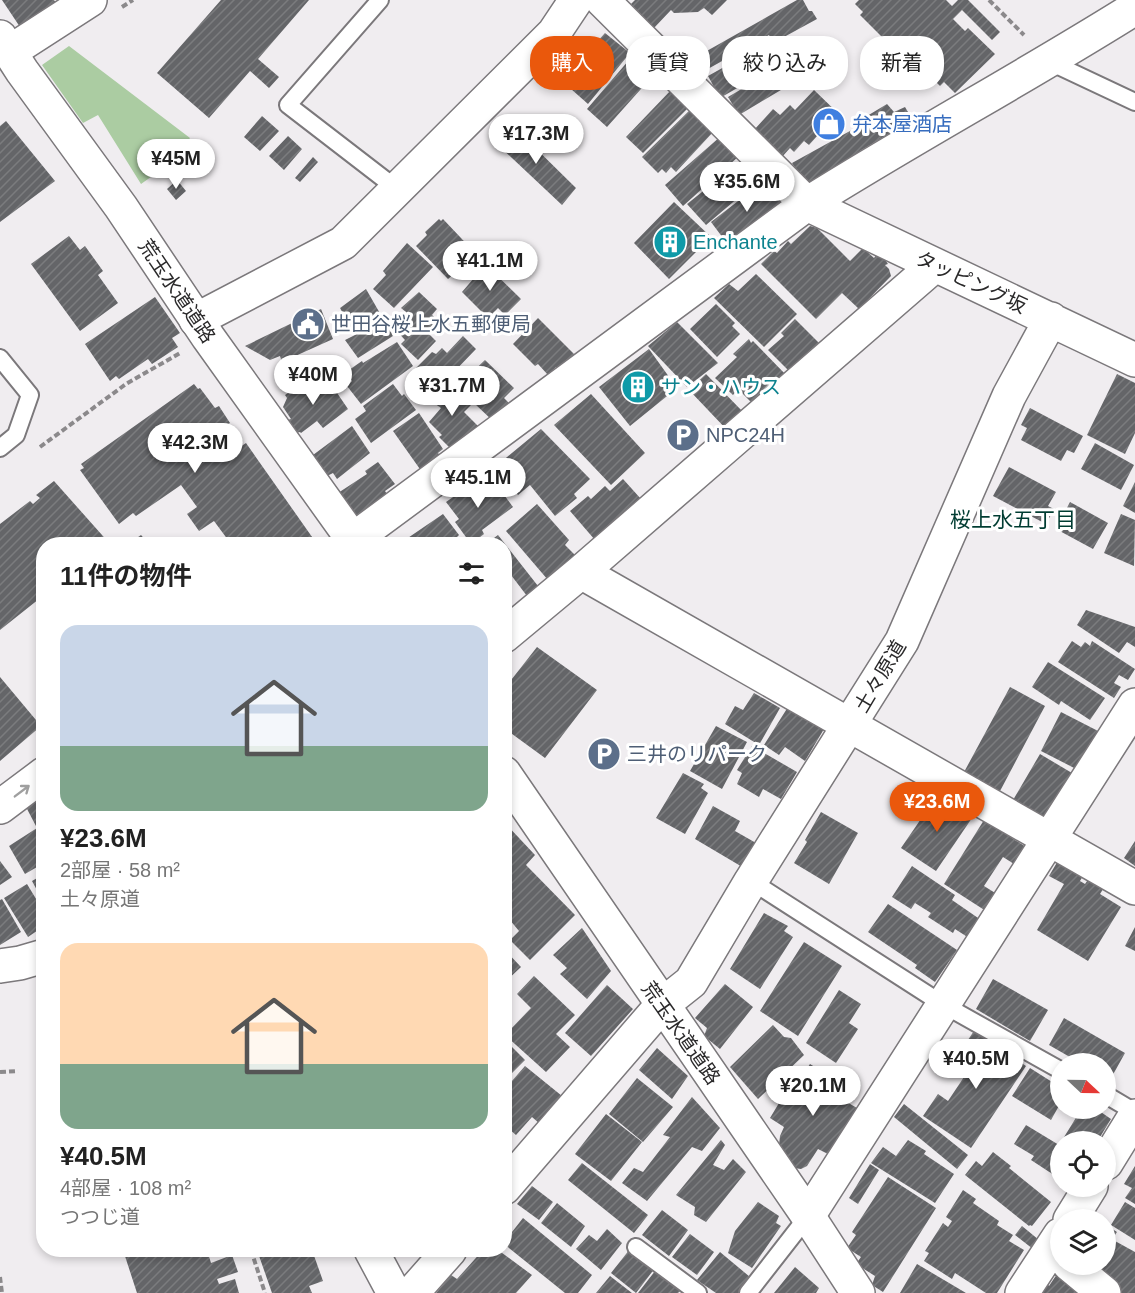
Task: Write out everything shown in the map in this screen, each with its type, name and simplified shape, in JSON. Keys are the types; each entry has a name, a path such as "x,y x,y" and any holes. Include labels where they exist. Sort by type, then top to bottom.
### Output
{"street":[{"path":"5,44 90,0"},
{"path":"202,329 342,243 554,33 576,0"},
{"name":"タッピング坂","path":"602,0 807,204 1135,360"},
{"path":"360,537 807,204 880,158 1050,62 1135,8"},
{"name":"荒玉水道道路","path":"5,44 22,71 121,207 202,329 348,537"},
{"path":"512,629 935,265"},
{"name":"土々原道","path":"512,1179 662,1005 692,982 752,881 902,641 1009,396 1051,319"},
{"path":"581,572 1135,888"},
{"path":"808,1216 1135,705"},
{"path":"0,807 36,780"},
{"name":"荒玉水道道路","path":"512,785 808,1216 858,1293"},
{"path":"0,966 36,958"},
{"path":"1116,1146 1135,1114"},
{"path":"375,1257 394,1293"},
{"path":"412,1293 444,1257"},
{"path":"1022,1293 1050,1263"},
{"path":"1085,1275 1104,1293"}],"lane":[{"path":"380,0 288,105 397,189"},
{"path":"1050,62 1135,102"},
{"path":"0,358 30,395 16,435 0,448"},
{"path":"752,881 944,1005 1050,1064"},
{"path":"1116,1102 1135,1114"},
{"path":"748,1293 808,1216"},
{"path":"636,1247 698,1293"}],"path":[{"path":"989,0 1050,62"},
{"path":"36,450 202,329"},
{"path":"0,1072 18,1071"},
{"path":"253,1257 265,1293"},
{"path":"0,1276 2,1293"}],"green space":[{"path":"69,46 190,138 172,162 141,184 98,115 83,123 42,65"}],"building":[{"path":"2,0 54,0 58,6 22,30"},
{"path":"221,0 309,0 258,59 279,77 269,88 250,71 209,118 157,73"},
{"path":"635,0 727,0 712,15 704,8 698,12 674,13 671,10 654,28 631,4"},
{"path":"797,0 803,0 817,19 786,36 733,36"},
{"path":"859,0 946,0 952,6 958,0 968,0 1000,32 992,40 962,10 953,19 965,31 968,28 995,54 955,93 944,82 944,36 881,36 860,15 863,12 855,4"},
{"path":"614,40 626,50 626,58 614,72"},
{"path":"722,42 722,61 710,68 710,49"},
{"path":"626,64 626,90 640,90 607,127 587,109 603,90 614,90 614,78"},
{"path":"722,68 722,90 734,90 720,98 710,80 710,75"},
{"path":"572,90 600,90 588,104"},
{"path":"671,90 690,106 643,153 626,137"},
{"path":"740,90 781,90 739,115 728,97"},
{"path":"814,90 842,117 822,139 818,135 809,145 804,141 794,152 790,148 782,157 754,130 773,109 780,115 790,105 795,110"},
{"path":"887,104 894,112 905,107 914,122 903,129 902,126 860,151 861,153 812,188 804,181 792,163 859,126 857,122"},
{"path":"691,109 714,131 676,172 671,167 666,173 662,169 658,173 642,157"},
{"path":"262,116 279,131 260,151 244,137"},
{"path":"6,121 55,181 0,222 0,126"},
{"path":"513,126 576,188 562,205 497,144"},
{"path":"288,136 302,149 284,170 269,156"},
{"path":"721,136 738,157 683,206 665,185"},
{"path":"313,157 318,162 300,182 295,178"},
{"path":"742,160 758,181 706,225 687,204"},
{"path":"177,180 186,191 176,200 167,189"},
{"path":"764,181 783,205 729,246 711,222"},
{"name":"Enchante","path":"674,202 711,237 669,279 634,243"},
{"path":"439,219 441,221 443,219 478,256 459,276 455,273 448,279 416,246 427,235 425,232"},
{"path":"810,226 817,228 850,261 863,248 874,258 877,254 881,254 888,264 885,265 891,276 859,309 842,293 816,319 761,264 774,251 777,253 788,241 791,244"},
{"path":"69,236 80,250 85,246 103,271 98,275 118,303 80,331 31,264"},
{"path":"407,243 433,267 394,308 373,289 386,275 383,271"},
{"path":"482,261 521,299 505,315 498,308 488,318 462,292 474,278 471,274"},
{"path":"756,274 797,314 764,347 714,298 729,284 738,291"},
{"path":"366,289 393,336 358,358 345,340 355,335 340,308"},
{"path":"419,292 437,309 432,315 440,322 429,334 436,341 418,360 401,344 405,340 393,327 406,312 401,308"},
{"path":"155,297 180,333 172,338 178,347 152,364 148,359 119,379 116,376 110,381 85,344"},
{"path":"716,304 735,323 732,326 740,334 717,357 690,329"},
{"name":"世田谷桜上水五郵便局","path":"321,309 333,339 282,362 280,356 270,360 245,346"},
{"path":"538,318 575,355 560,371 556,367 548,375 538,364 535,366 513,344"},
{"path":"795,319 823,347 791,373 768,350 784,336 781,333"},
{"path":"677,322 718,363 687,387 648,346"},
{"path":"463,336 476,349 424,403 409,388 422,372 416,368 432,352 436,354 442,348 447,353"},
{"path":"749,339 788,377 780,386 773,380 751,402 738,389 733,395 715,378 737,357 733,354"},
{"path":"397,342 413,366 361,404 347,386 352,381 346,372"},
{"name":"サン・ハウス","path":"649,349 677,388 630,426 599,387"},
{"path":"485,360 514,388 504,398 510,404 493,421 457,387"},
{"path":"706,374 744,413 728,431 689,390"},
{"path":"1117,374 1135,383 1135,433 1125,454 1087,435"},
{"path":"316,381 333,387 348,409 323,428 317,421 301,433 296,433 283,407 287,398 285,395 305,382 308,385"},
{"path":"194,384 198,389 200,388 215,408 219,406 230,423 226,425 236,438 232,441 237,449 246,443 312,537 226,537 214,521 199,531 187,514 197,507 181,485 136,516 133,513 119,524 80,470 84,468 81,464"},
{"path":"393,384 416,410 371,443 355,419 366,411 363,406"},
{"path":"449,384 471,405 464,412 478,426 452,450 429,422 441,408 431,401"},
{"path":"591,394 645,453 611,485 554,425"},
{"path":"1030,408 1083,436 1074,453 1067,450 1061,461 1021,440 1027,428 1021,425"},
{"path":"419,413 443,449 438,453 442,458 422,472 393,431"},
{"path":"352,426 370,453 337,479 333,473 327,476 313,455"},
{"path":"541,429 590,479 574,494 577,498 555,516 530,485 518,495 495,467"},
{"path":"1095,443 1134,465 1121,490 1081,469"},
{"path":"378,462 395,484 385,491 390,499 357,521 338,493 367,474 365,471"},
{"path":"1009,467 1056,492 1048,506 1054,509 1046,524 993,496"},
{"path":"479,479 490,495 499,488 513,507 482,530 484,534 480,537 466,537 455,522 459,519 446,502"},
{"path":"623,479 641,499 595,540 570,511 588,496 591,499 605,486 610,491"},
{"path":"54,481 104,537 36,537 36,601 0,630 0,524 30,501 33,504 40,498 36,495"},
{"path":"1135,482 1135,513 1123,506"},
{"path":"1070,502 1108,523 1093,549 1056,529"},
{"path":"537,504 569,540 565,545 576,556 548,580 506,531"},
{"path":"443,514 459,535 457,537 409,537"},
{"path":"1121,514 1135,520 1134,566 1104,553"},
{"path":"512,553 538,586 527,596 512,576"},
{"path":"1086,610 1135,627 1135,647 1127,642 1119,653 1077,625"},
{"path":"1072,641 1081,647 1085,642 1090,646 1092,641 1135,669 1128,680 1119,675 1114,683 1121,687 1114,698 1058,662"},
{"path":"537,647 597,690 545,758 512,734 512,679"},
{"path":"1048,662 1105,698 1090,720 1061,701 1059,705 1032,687"},
{"path":"0,677 36,720 36,730 0,761"},
{"path":"1010,687 1045,706 999,793 963,774"},
{"path":"754,693 780,708 759,745 725,724 735,706 743,710"},
{"path":"788,707 824,729 805,761 785,747 779,755 764,745"},
{"path":"1061,712 1100,732 1080,771 1041,751"},
{"path":"716,726 747,742 722,789 690,771"},
{"path":"752,746 797,772 781,799 763,789 759,797 737,784 742,773 737,770"},
{"path":"1040,754 1077,776 1043,827 1009,807"},
{"path":"683,773 704,784 701,788 708,793 685,834 656,818"},
{"path":"936,797 947,805 951,800 974,815 936,871 901,848"},
{"path":"36,802 36,826 26,807"},
{"path":"713,806 740,821 735,831 756,843 744,868 695,839"},
{"path":"821,812 858,833 829,884 794,863"},
{"path":"984,820 1029,849 1019,867 1003,857 984,886 1000,896 989,913 944,884"},
{"path":"36,829 36,868 25,874 9,846"},
{"path":"512,831 535,855 526,865 575,915 530,960 512,942 512,938 519,931 512,923"},
{"path":"1135,841 1135,866 1124,858"},
{"path":"1059,859 1084,874 1080,881 1085,884 1090,877 1105,886 1100,894 1121,907 1088,961 1037,930 1064,884 1049,876"},
{"path":"0,861 12,877 0,885"},
{"path":"912,866 955,895 952,900 981,920 969,938 955,929 953,933 928,917 931,913 915,903 911,909 892,897"},
{"path":"27,884 36,899 36,932 28,937 4,898"},
{"path":"2,899 21,932 0,945 0,900"},
{"path":"888,904 957,950 935,982 915,968 917,965 868,932"},
{"path":"764,913 788,926 784,931 793,937 760,989 730,969"},
{"path":"1135,927 1135,951 1125,946"},
{"path":"582,928 611,971 587,999 560,974 567,968 553,955"},
{"path":"804,942 842,966 798,1036 760,1011"},
{"path":"512,957 521,967 512,975"},
{"path":"534,976 575,1015 556,1034 570,1047 546,1072 512,1041 512,1028 531,1008 517,994"},
{"path":"993,979 1048,1010 1030,1041 976,1009"},
{"path":"725,984 753,1007 720,1049 704,1036 707,1028 695,1018"},
{"path":"607,985 633,1009 591,1056 565,1033"},
{"path":"839,990 861,1004 849,1023 858,1029 836,1063 806,1043"},
{"path":"1064,1018 1125,1053 1116,1069 1116,1053 1063,1053 1049,1045"},
{"path":"773,1025 784,1037 791,1038 804,1055 758,1099 730,1067"},
{"path":"974,1031 1026,1066 971,1148 923,1116 938,1094 948,1101 964,1077 959,1073 966,1062 957,1056"},
{"path":"512,1047 525,1060 512,1073"},
{"path":"657,1048 688,1076 672,1099 639,1070"},
{"path":"810,1064 851,1090 845,1101 857,1108 840,1135 846,1139 828,1154 818,1149 807,1166 801,1169 794,1168 779,1145 784,1127 770,1118 791,1083 795,1086"},
{"path":"525,1066 562,1096 540,1124 532,1117 516,1135 512,1132 512,1081"},
{"path":"1030,1068 1050,1081 1051,1120 1012,1096"},
{"path":"637,1078 673,1107 643,1142 609,1114"},
{"path":"692,1097 720,1128 702,1151 692,1147 647,1201 622,1183 634,1168 643,1172 670,1137 663,1135"},
{"path":"904,1104 968,1155 957,1169 894,1117"},
{"path":"606,1114 642,1142 611,1181 575,1154"},
{"path":"1075,1119 1111,1119 1104,1131 1068,1131"},
{"path":"1026,1125 1050,1140 1050,1172 1031,1160 1034,1156 1014,1144"},
{"path":"721,1140 725,1145 713,1165 724,1170 733,1159 746,1172 706,1222 694,1215 695,1207 676,1195"},
{"path":"908,1140 926,1151 924,1154 954,1174 935,1203 871,1163 883,1147 896,1156"},
{"path":"993,1152 1051,1202 1032,1226 1029,1226 965,1175 976,1161 982,1166"},
{"path":"582,1163 648,1215 634,1233 568,1180"},
{"path":"870,1164 879,1170 858,1204 849,1198"},
{"path":"1135,1166 1135,1204 1125,1198 1132,1188 1124,1184"},
{"path":"888,1177 936,1208 883,1292 872,1285 875,1276 856,1264 861,1257 847,1248 856,1235 852,1232"},
{"path":"532,1186 553,1202 539,1220 517,1204"},
{"path":"963,1190 976,1199 973,1203 999,1221 997,1225 1013,1235 1009,1241 1024,1250 997,1293 986,1293 955,1273 952,1279 924,1261 929,1253 925,1251 943,1223 948,1227 952,1221 946,1217"},
{"path":"758,1202 779,1216 776,1223 781,1226 752,1268 728,1253 735,1231"},
{"path":"1125,1202 1135,1208 1135,1240 1116,1228 1116,1217"},
{"path":"557,1203 585,1226 571,1247 541,1223"},
{"path":"662,1210 688,1230 669,1256 642,1235"},
{"path":"523,1218 592,1275 578,1293 565,1293 512,1250 512,1232"},
{"path":"1022,1226 1039,1240 1033,1249 1015,1235"},
{"path":"607,1229 622,1243 601,1270 576,1249 589,1235 597,1241"},
{"path":"690,1234 714,1252 697,1275 672,1257"},
{"path":"1116,1242 1135,1252 1135,1293 1121,1293 1114,1289 1117,1283 1102,1275 1116,1275"},
{"path":"630,1249 655,1268 636,1293 611,1273"},
{"path":"720,1252 750,1277 739,1293 716,1293 697,1280"},
{"path":"125,1257 209,1257 211,1263 233,1257 238,1272 217,1279 219,1284 235,1279 239,1293 137,1293"},
{"path":"259,1257 314,1257 323,1281 309,1286 312,1293 272,1293"},
{"path":"477,1257 508,1257 532,1275 516,1293 436,1293 451,1275 457,1279"},
{"path":"917,1264 966,1293 900,1293"},
{"path":"795,1267 819,1288 816,1293 774,1293"},
{"path":"655,1271 681,1290 678,1293 638,1293"},
{"path":"1058,1275 1085,1293 1040,1293 1047,1283 1049,1286"},
{"path":"610,1276 632,1293 596,1293"}],"place":[{"name":"弁本屋酒店","path":"829,124"},
{"name":"Enchante","path":"670,242"},
{"name":"世田谷桜上水五郵便局","path":"308,324"},
{"name":"サン・ハウス","path":"638,387"},
{"name":"NPC24H","path":"683,435"},
{"name":"三井のリパーク","path":"604,754"}],"district":[{"name":"桜上水五丁目","path":"1013,520"}]}
